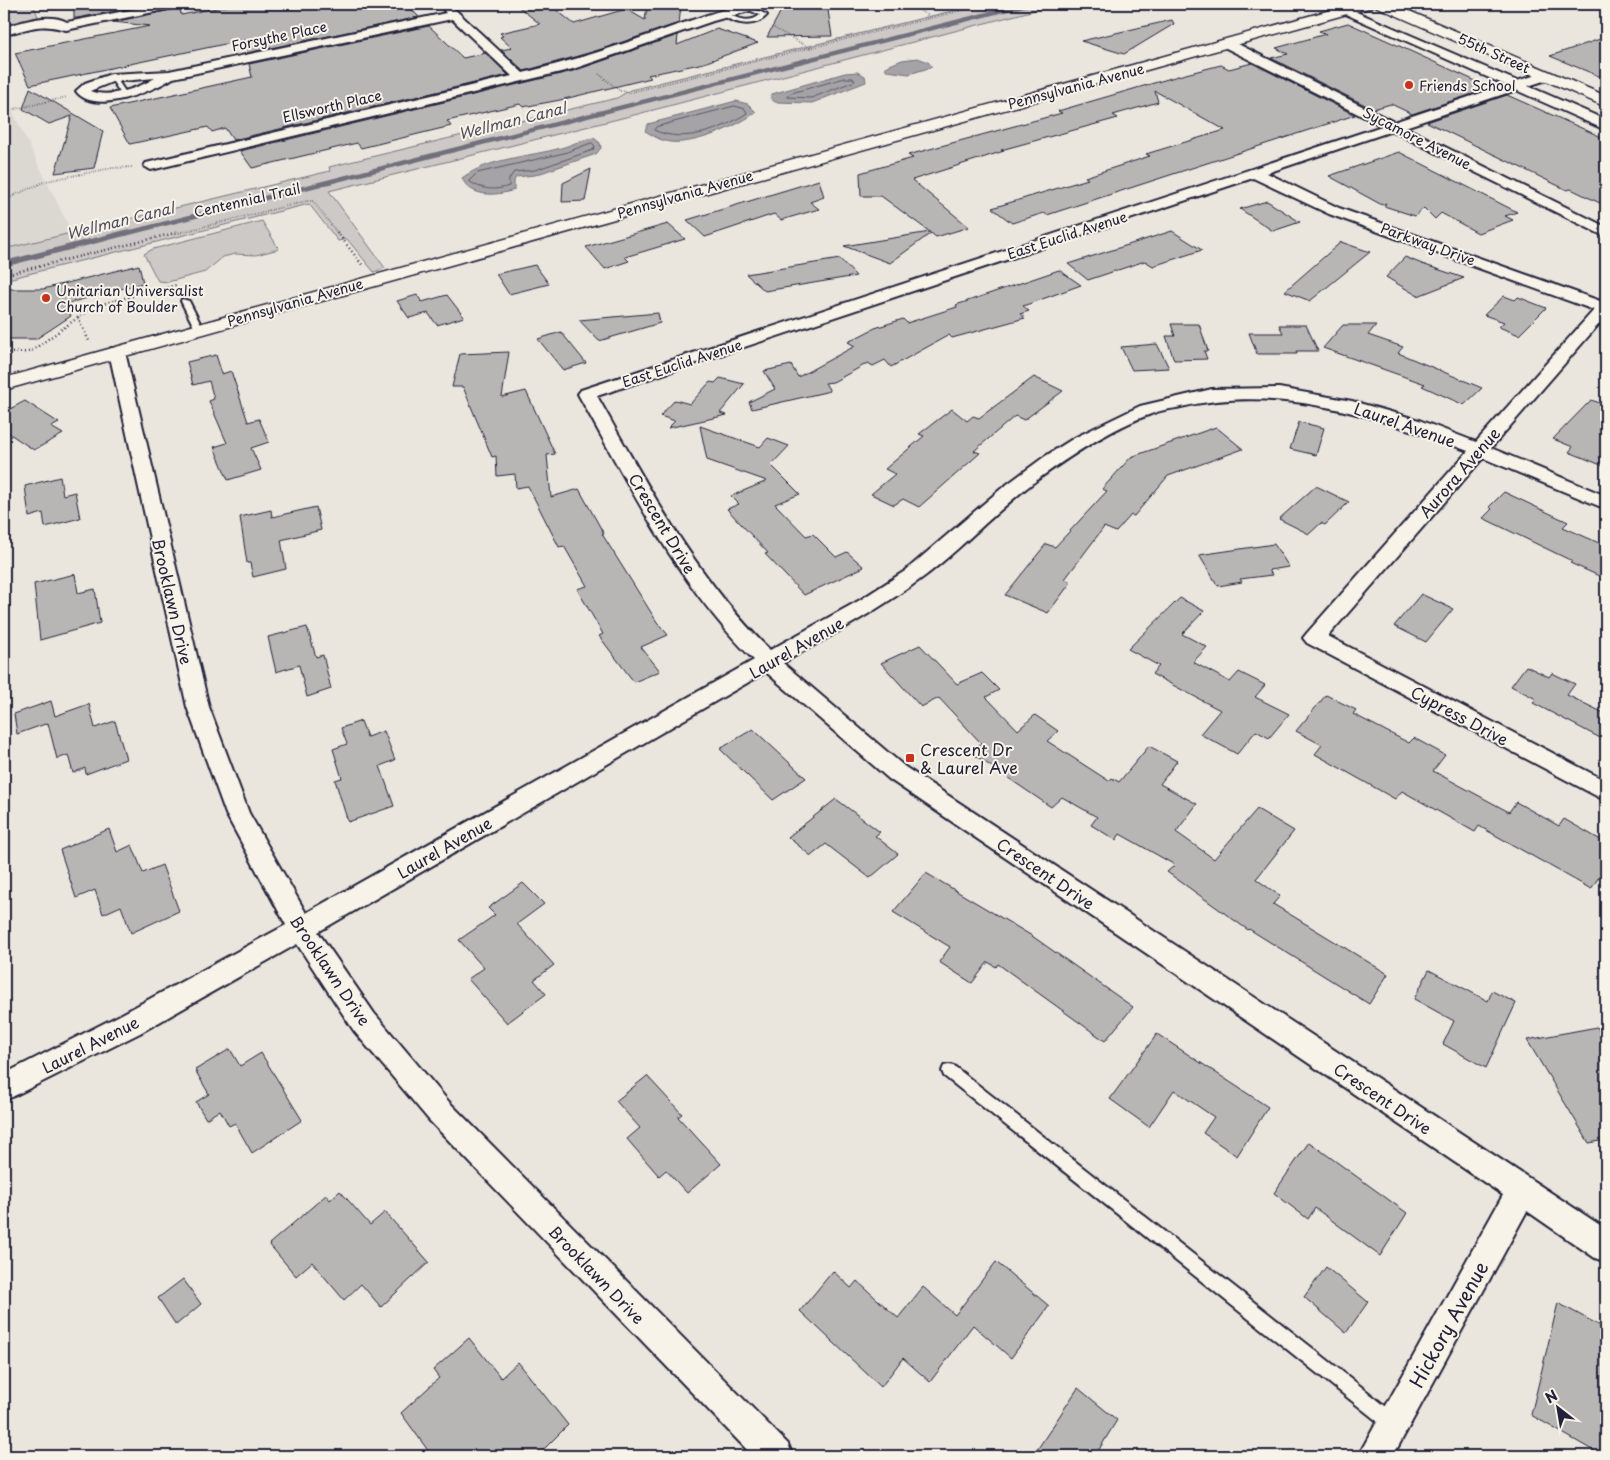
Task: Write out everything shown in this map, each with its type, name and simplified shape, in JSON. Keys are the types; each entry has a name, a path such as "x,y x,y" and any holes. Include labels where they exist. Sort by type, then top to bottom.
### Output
{"street":[{"path":"54,34 64,30 66,26 178,4"},
{"path":"442,4 521,78 583,62 724,14 762,4"},
{"name":"Pennsylvania Avenue","path":"4,384 1367,4"},
{"name":"55th Street","path":"1382,4 1546,76 1603,98"},
{"path":"1576,4 1591,4"},
{"path":"1346,10 1606,125"},
{"name":"Forsythe Place","path":"169,75 148,88 123,93 92,98 82,91 87,86 114,79 140,74 169,75 454,15"},
{"path":"4,31 49,22 60,22 66,26"},
{"name":"Sycamore Avenue","path":"1228,44 1606,233"},
{"name":"East Euclid Avenue","path":"587,394 1546,76"},
{"name":"Ellsworth Place","path":"151,166 521,78"},
{"name":"Parkway Drive","path":"1255,173 1334,211 1605,307"},
{"name":"Aurora Avenue","path":"1314,638 1605,307"},
{"name":"Brooklawn Drive","path":"107,355 198,708 238,814 301,929 364,1022 439,1111 776,1456"},
{"name":"Laurel Avenue","path":"4,1088 130,1024 301,929 867,606 917,572 1021,482 1083,440 1121,419 1156,406 1196,395 1244,392 1340,401 1388,414 1606,503"},
{"name":"Crescent Drive","path":"587,394 677,552 714,603 813,704 897,773 1606,1247"},
{"name":"Cypress Drive","path":"1314,638 1606,792"},
{"name":"Hickory Avenue","path":"1375,1456 1522,1191"}],"lane":[{"path":"724,14 735,20 750,22 760,20 764,15 749,8"},
{"path":"114,79 123,93"},
{"path":"185,301 199,329"},
{"path":"949,1071 1100,1193 1276,1326 1393,1423"}],"path":[{"path":"910,4 930,18"},
{"path":"583,62 620,91 631,92 986,4"},
{"path":"760,20 766,21 776,32 811,48"},
{"path":"4,109 11,110 83,93"},
{"path":"4,200 46,181 112,168 151,166"},
{"name":"Centennial Trail","path":"4,275 313,201 374,280"},
{"path":"4,353 30,352 94,306 176,285"},
{"path":"78,318 107,355"}],"shaded area":[{"path":"4,4 33,4 39,19 4,28"},
{"path":"980,4 1058,4 638,114 329,191 385,268 374,272 347,239 338,241 309,204 4,280 4,249 330,171 329,167 617,98 630,90"},
{"path":"4,94 72,233 4,249"},
{"path":"262,221 279,249 256,255 235,254 223,257 205,272 168,282 158,281 144,254 153,249"}],"water":[{"path":"918,58 928,62 932,67 909,74 887,71 885,67 902,60"},
{"path":"857,72 865,76 866,82 812,103 775,102 770,98 772,94 845,73"},
{"path":"736,101 748,104 756,112 727,129 703,138 691,141 670,142 645,131 648,124"},
{"path":"594,138 600,143 601,148 596,154 535,175 516,177 514,190 485,194 471,189 462,178 473,171 496,162 561,148"}],"building":[{"path":"74,4 153,4 74,18"},
{"path":"236,4 372,4 372,10 406,4 419,17 247,53 244,40 30,85 15,53 150,26 113,22 180,8 181,15"},
{"path":"515,4 549,4 574,24 626,9 645,20 647,7 681,6 679,23 596,51 524,71 501,50 512,48 500,37 503,36 500,33 540,24"},
{"path":"805,4 827,4 832,36 767,37 782,9"},
{"path":"1172,20 1174,24 1124,54 1081,41"},
{"path":"1348,23 1491,88 1412,114 1391,104 1373,109 1271,58 1288,54 1276,48 1326,34 1319,31"},
{"path":"429,26 463,58 486,53 508,75 233,140 225,128 212,132 208,127 130,144 110,108 252,77 249,64"},
{"path":"717,29 758,43 704,63 648,75 651,78 560,100 523,107 520,104 447,121 451,126 361,148 357,143 252,168 240,151 573,71 678,35 677,45"},
{"path":"1606,37 1606,79 1550,56"},
{"path":"1252,63 1355,115 1047,215 1044,213 1012,223 992,208 1088,179 1085,177 1150,156 1146,154 1225,130 1155,91 1158,102 1113,115 1118,118 1001,150 1004,151 912,180 969,227 936,237 931,233 890,263 844,246 930,232 881,196 861,196 860,173 913,158 908,155 1062,113 1058,111 1178,76 1221,65 1229,69"},
{"path":"30,88 103,131 94,168 55,173 72,116 49,124 23,109"},
{"path":"1507,95 1606,139 1606,206 1571,189 1567,190 1427,122"},
{"path":"1399,152 1517,212 1505,216 1513,220 1478,233 1441,213 1435,219 1424,208 1415,216 1384,206 1386,203 1382,205 1329,176"},
{"path":"591,169 585,201 562,202 563,183"},
{"path":"819,180 824,197 810,202 819,209 781,220 774,214 705,237 687,220"},
{"path":"1267,201 1300,222 1273,231 1240,209"},
{"path":"668,224 685,239 625,257 629,261 605,269 586,247"},
{"path":"1172,231 1202,250 1153,266 1145,261 1088,280 1068,264"},
{"path":"1341,242 1370,252 1310,301 1285,291"},
{"path":"1405,257 1464,278 1418,296 1386,277"},
{"path":"840,259 856,276 765,291 746,274"},
{"name":"Unitarian Universalist Church of Boulder","path":"139,265 143,283 65,304 71,316 36,339 4,339 4,289 43,289"},
{"path":"535,265 549,284 509,294 496,274"},
{"path":"1059,270 1081,285 1023,306 1029,311 1020,314 1025,318 952,338 949,335 891,367 885,360 873,366 868,363 833,382 825,383 830,391 752,409 749,402 775,389 764,371 791,365 798,377 855,346 848,342 875,328 903,319 907,323"},
{"path":"417,295 422,302 447,295 464,317 437,325 428,313 409,318 397,301"},
{"path":"1504,296 1515,300 1518,297 1546,308 1519,335 1499,327 1504,322 1484,315"},
{"path":"658,313 660,323 599,341 579,320"},
{"path":"1171,324 1199,324 1208,351 1204,351 1207,359 1174,360 1166,336 1175,336"},
{"path":"1279,325 1306,325 1318,351 1296,351 1297,354 1257,354 1249,333 1283,333"},
{"path":"1343,325 1376,325 1368,335 1403,347 1398,353 1482,388 1464,405 1422,386 1425,384 1323,348"},
{"path":"561,332 586,363 563,370 538,339"},
{"path":"1157,344 1169,368 1132,370 1121,347"},
{"path":"509,352 502,397 526,391 555,454 547,455 551,497 579,489 604,534 602,534 657,622 668,635 641,647 660,671 634,682 599,636 603,634 577,589 587,586 564,546 559,547 528,486 516,488 515,474 497,476 496,456 492,457 463,387 452,387 460,354"},
{"path":"216,355 222,374 231,371 248,422 259,419 269,442 251,448 261,470 228,480 214,447 227,443 209,401 214,399 209,381 193,385 187,362"},
{"path":"1034,377 1063,391 1024,420 1015,416 974,451 980,453 919,507 903,499 894,505 871,494 895,474 885,469 924,436 919,434 952,409 967,421 973,416 979,418"},
{"path":"720,378 744,384 720,413 727,415 668,428 675,421 660,416 675,400 690,404 710,382 715,383"},
{"path":"1591,400 1606,405 1606,467 1569,452 1573,447 1553,439"},
{"path":"25,401 59,423 51,427 63,434 34,450 4,430 4,412"},
{"path":"1299,422 1324,428 1316,455 1290,449"},
{"path":"700,426 760,447 768,438 789,446 771,465 800,494 775,504 806,536 813,534 836,557 847,552 864,567 804,595 765,554 768,553 727,509 739,504 731,496 767,481 707,460"},
{"path":"1216,427 1243,449 1168,476 1134,516 1131,515 1116,532 1104,527 1065,579 1071,582 1048,613 1005,595 1046,544 1055,547 1107,491 1102,489 1131,457"},
{"path":"60,477 63,495 75,492 80,518 45,527 43,513 29,517 25,486"},
{"path":"1316,486 1349,502 1325,525 1321,523 1309,534 1279,519"},
{"path":"1504,492 1568,522 1563,527 1606,546 1606,579 1570,563 1572,561 1483,518 1492,509 1489,507"},
{"path":"316,507 321,530 281,540 286,569 253,577 250,563 247,563 240,517 271,510 272,517"},
{"path":"1274,544 1289,567 1269,570 1272,575 1240,579 1242,582 1218,586 1199,555"},
{"path":"75,574 78,593 95,589 100,623 40,640 34,584"},
{"path":"1421,594 1453,609 1426,642 1394,626"},
{"path":"1180,598 1204,611 1182,634 1207,647 1193,662 1230,682 1239,672 1265,685 1255,697 1289,714 1269,738 1256,731 1237,754 1200,734 1220,710 1152,674 1159,666 1128,649"},
{"path":"307,627 316,657 323,655 331,689 307,697 299,665 276,672 268,637"},
{"path":"920,645 957,684 982,673 999,690 986,697 1018,730 1035,715 1058,731 1047,741 1109,781 1112,778 1119,782 1149,746 1177,761 1160,784 1197,804 1176,832 1214,859 1257,809 1294,831 1256,879 1280,896 1273,904 1388,974 1369,1004 1248,930 1167,872 1175,865 1120,834 1116,840 1091,825 1097,817 1062,797 1051,807 970,752 981,743 939,698 921,707 881,663"},
{"path":"1526,666 1549,677 1552,673 1575,684 1567,695 1606,714 1606,741 1533,703 1536,699 1511,686"},
{"path":"1326,695 1356,710 1353,714 1409,743 1414,738 1445,755 1433,771 1509,812 1516,802 1559,826 1564,819 1606,843 1606,866 1591,889 1479,826 1475,832 1402,791 1395,799 1315,754 1322,745 1296,731"},
{"path":"51,701 55,716 89,704 95,728 115,721 126,759 86,774 85,768 73,773 68,755 57,759 48,723 17,734 14,714"},
{"path":"361,721 367,737 384,731 395,760 380,766 394,806 348,822 335,780 342,778 333,749 347,744 341,728"},
{"path":"753,729 806,778 773,800 720,749"},
{"path":"836,799 880,832 875,836 898,854 870,878 826,844 811,856 788,837"},
{"path":"109,829 117,852 132,845 143,873 162,865 179,911 131,933 121,906 103,914 95,890 76,898 60,850"},
{"path":"926,873 1032,936 1133,1007 1105,1041 998,964 996,967 988,962 972,983 939,962 950,947 893,912"},
{"path":"523,883 544,904 517,924 554,965 534,980 546,994 507,1023 468,979 484,968 459,940 495,915 488,908"},
{"path":"1429,970 1488,1001 1492,991 1516,1003 1486,1068 1443,1044 1454,1021 1414,999"},
{"path":"1597,1027 1606,1041 1606,1140 1589,1143 1527,1040"},
{"path":"1157,1034 1268,1107 1237,1156 1203,1133 1214,1117 1174,1090 1149,1127 1110,1099"},
{"path":"230,1049 240,1066 261,1053 302,1120 252,1153 235,1123 229,1126 220,1110 206,1119 196,1102 209,1094 195,1070"},
{"path":"647,1076 682,1114 678,1117 721,1164 687,1193 666,1170 659,1176 627,1139 640,1128 616,1101"},
{"path":"1309,1142 1407,1213 1380,1256 1315,1208 1308,1219 1274,1193"},
{"path":"340,1191 370,1225 385,1212 429,1262 381,1307 361,1284 344,1300 312,1262 296,1276 269,1244 326,1195 330,1200"},
{"path":"996,1262 1049,1306 1011,1358 973,1325 930,1382 903,1358 881,1387 800,1311 833,1271 851,1288 857,1281 898,1318 923,1287 955,1315"},
{"path":"1326,1267 1368,1302 1346,1333 1304,1297"},
{"path":"183,1279 201,1304 176,1325 158,1298"},
{"path":"1558,1303 1606,1329 1606,1427 1601,1455 1531,1415"},
{"path":"469,1338 501,1378 518,1362 568,1425 537,1456 432,1456 401,1413 439,1378 433,1370"},
{"path":"1078,1388 1117,1420 1095,1456 1033,1456"}],"waterway":[{"name":"Wellman Canal","path":"124,234 1027,4"},
{"name":"Wellman Canal","path":"4,264 129,232"}],"place":[{"name":"Friends School","path":"1409,85"},
{"name":"Unitarian Universalist Church of Boulder","path":"46,298"},
{"name":"Crescent Dr & Laurel Ave","path":"910,758"}]}
